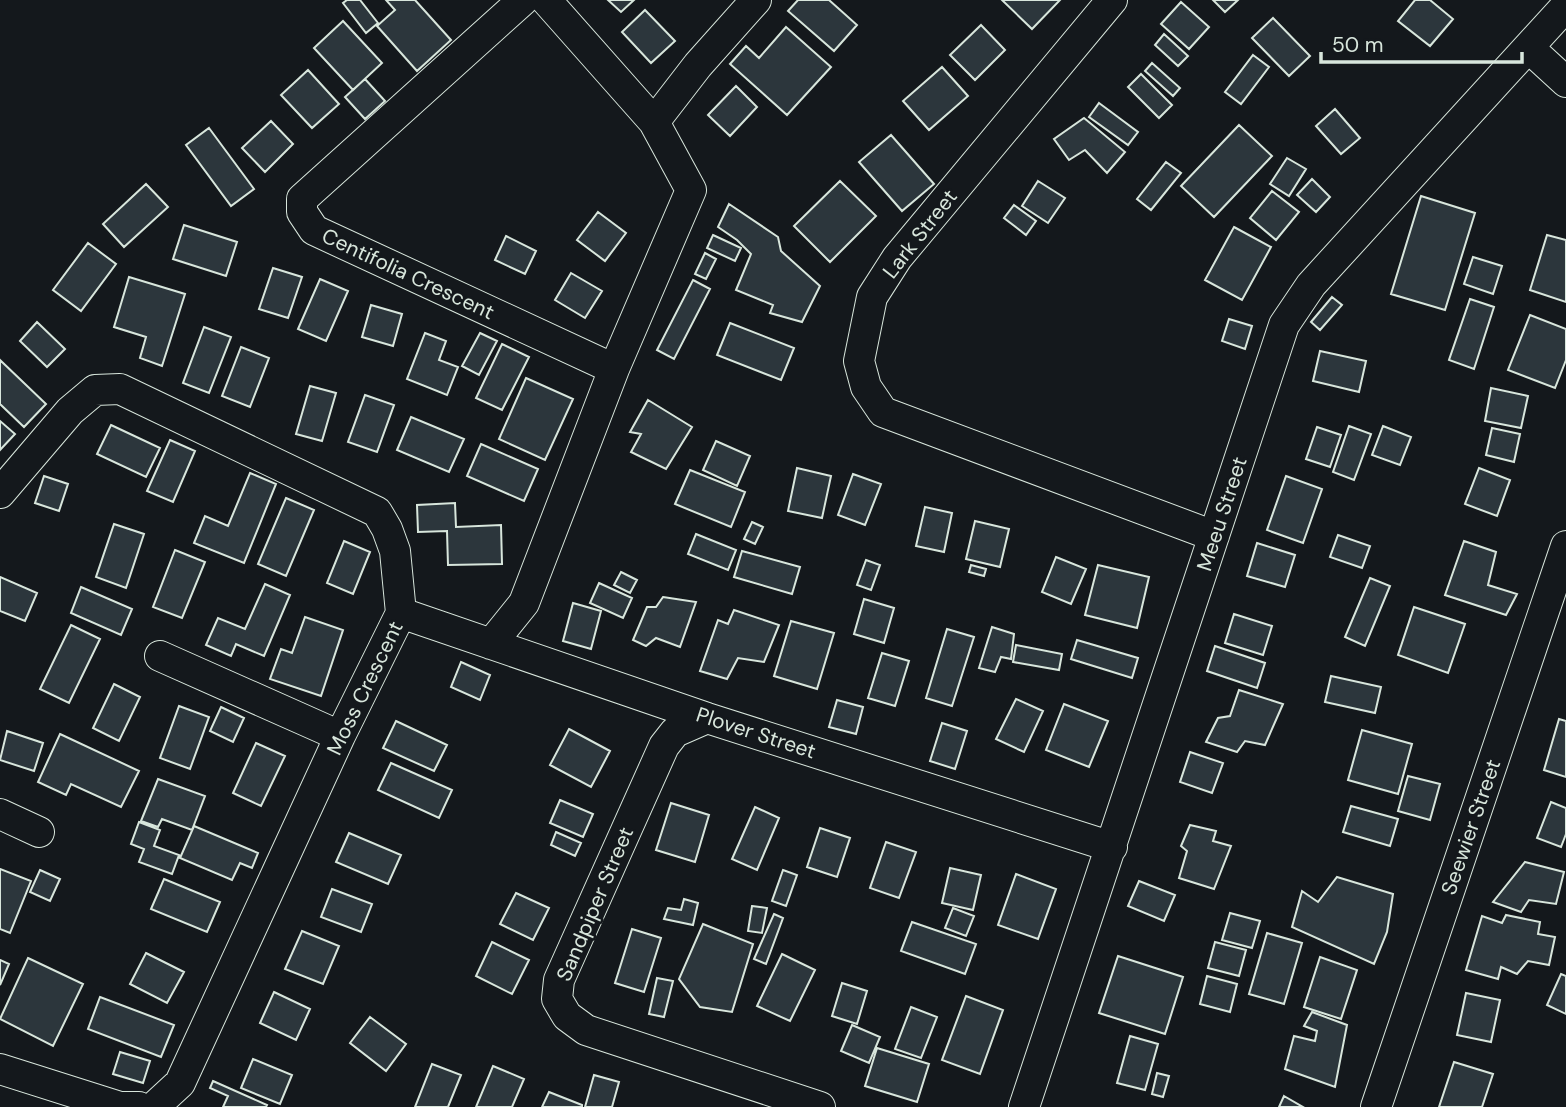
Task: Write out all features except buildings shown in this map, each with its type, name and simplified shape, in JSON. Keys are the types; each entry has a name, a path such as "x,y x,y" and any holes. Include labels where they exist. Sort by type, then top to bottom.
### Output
{"street":[{"name":"Centifolia Crescent","path":"523,0 302,199 302,212 314,230 614,369"},
{"path":"491,644 524,603 614,369 691,190 653,122 546,0"},
{"path":"653,122 755,0"},
{"name":"Lark Street","path":"1112,0 897,258 872,297 859,361 866,387 883,412 1214,536"},
{"name":"Meeu Street","path":"1024,1107 1284,325 1311,285 1566,6"},
{"path":"1529,48 1566,82"},
{"name":"Moss Crescent","path":"0,493 70,411 95,390 120,389 377,512 395,551 401,613 340,736 180,1083 154,1107"},
{"name":"Seewier Street","path":"1376,1107 1566,546"},
{"name":"Plover Street","path":"401,613 706,718 1112,848"},
{"path":"160,656 340,736"},
{"name":"Sandpiper Street","path":"706,718 675,732 664,746 559,980 557,999 567,1016 586,1030 820,1107"},
{"path":"0,814 39,832"},
{"path":"0,1069 120,1107 139,1107"}]}
